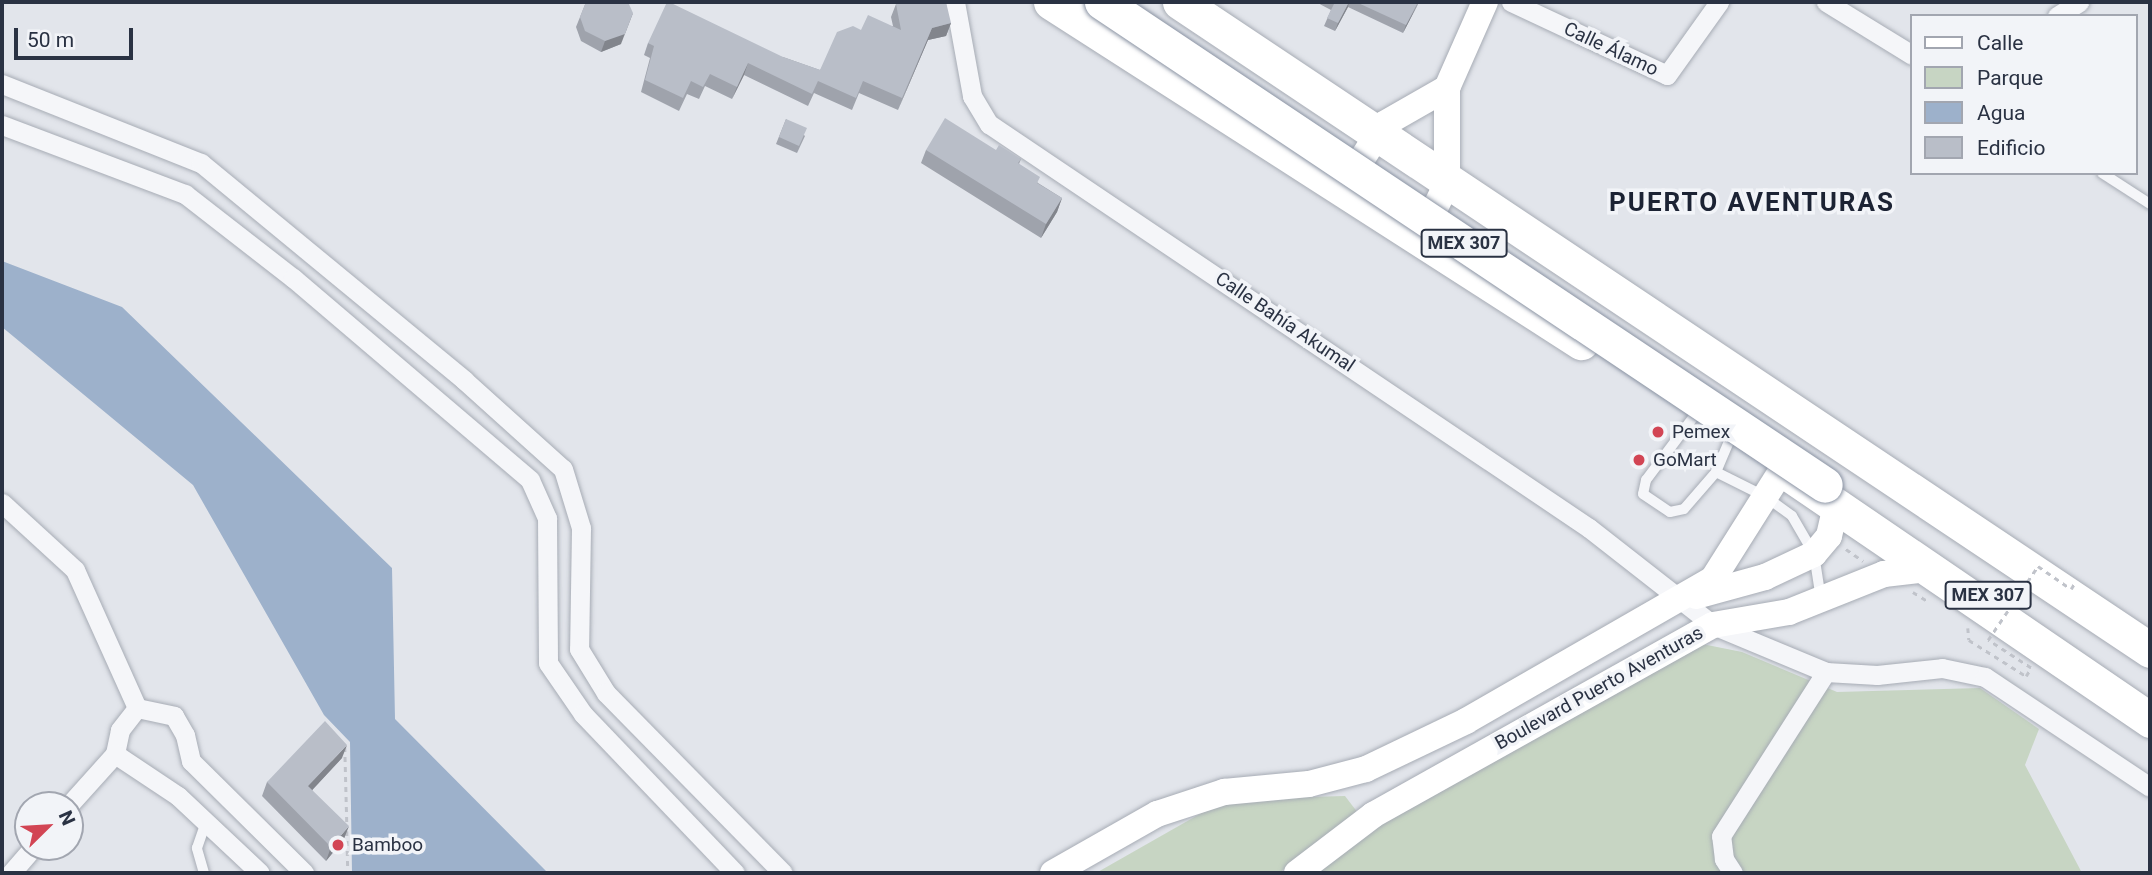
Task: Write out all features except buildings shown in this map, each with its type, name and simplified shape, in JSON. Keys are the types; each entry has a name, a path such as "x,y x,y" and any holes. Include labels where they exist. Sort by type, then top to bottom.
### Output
{"highway":[{"path":"1051,2 1731,437 1774,483 1828,509 1929,569 2150,720"},
{"name":"MEX 307","path":"1102,2 1828,509 2150,704"},
{"name":"MEX 307","path":"1146,2 1828,509 2150,670"},
{"path":"1180,2 1447,183 2150,650"}],"street":[{"name":"Calle Bahía Akumal","path":"956,2 972,96 989,124 1589,528 1713,625 1826,672 1877,675 1942,668 1985,677 2150,787"},
{"path":"1406,230 1435,208 1447,183 1447,88 1485,2"},
{"name":"Calle Álamo","path":"1511,2 1667,75 1719,2"},
{"path":"1826,2 1910,54"},
{"path":"2060,14 2079,2"},
{"path":"2,84 201,163 564,469 581,528 579,649 606,693 783,873"},
{"path":"1357,198 1362,159 1376,135 1395,116 1447,88"},
{"path":"2,125 185,194 340,318 530,480 547,518 548,663 583,714 735,873"},
{"path":"340,318 357,293"},
{"name":"Boulevard Puerto Aventuras","path":"1053,873 1157,814 1224,792 1309,784 1366,769 1466,721 1682,601 1713,579 1774,483"},
{"path":"2,503 75,570 138,708"},
{"name":"Boulevard Puerto Aventuras","path":"1682,601 1765,577 1828,509"},
{"name":"Boulevard Puerto Aventuras","path":"1297,873 1373,815 1713,625 1789,612 1884,574 1929,569"},
{"path":"1733,873 1724,859 1721,836 1826,672"},
{"path":"82,791 115,754 120,730 138,708"},
{"path":"138,708 174,716 185,735 191,761 304,873"},
{"path":"115,754 178,796 260,873"},
{"path":"668,805 691,780"}],"lane":[{"path":"2105,175 2150,204"},
{"path":"1695,415 1646,481 1643,494 1670,512 1684,509 1716,472 1731,437"},
{"path":"1716,472 1774,483 1792,516 1828,509 1821,598"},
{"path":"204,873 197,848 206,822"}],"path":[{"path":"1828,509 1884,574 1932,604"},
{"path":"1967,623 1969,640 2026,676 2031,668 1988,640 2038,566 2071,589 2074,584"},
{"path":"345,743 347,872"}],"green space":[{"path":"1697,643 1742,652 1837,692 1980,688 2039,729 2025,765 2082,873 1311,873 1344,846"},
{"path":"1345,796 1358,813 1279,873 1096,873 1212,807 1272,798"}],"water":[{"path":"2,261 122,307 392,568 395,719 548,873 352,873 350,742 324,715 193,485 2,327"}],"place":[{"name":"Pemex","path":"1658,432"},
{"name":"GoMart","path":"1639,460"},
{"name":"Bamboo","path":"338,845"}],"district":[{"name":"PUERTO AVENTURAS","path":"1752,203"}]}
